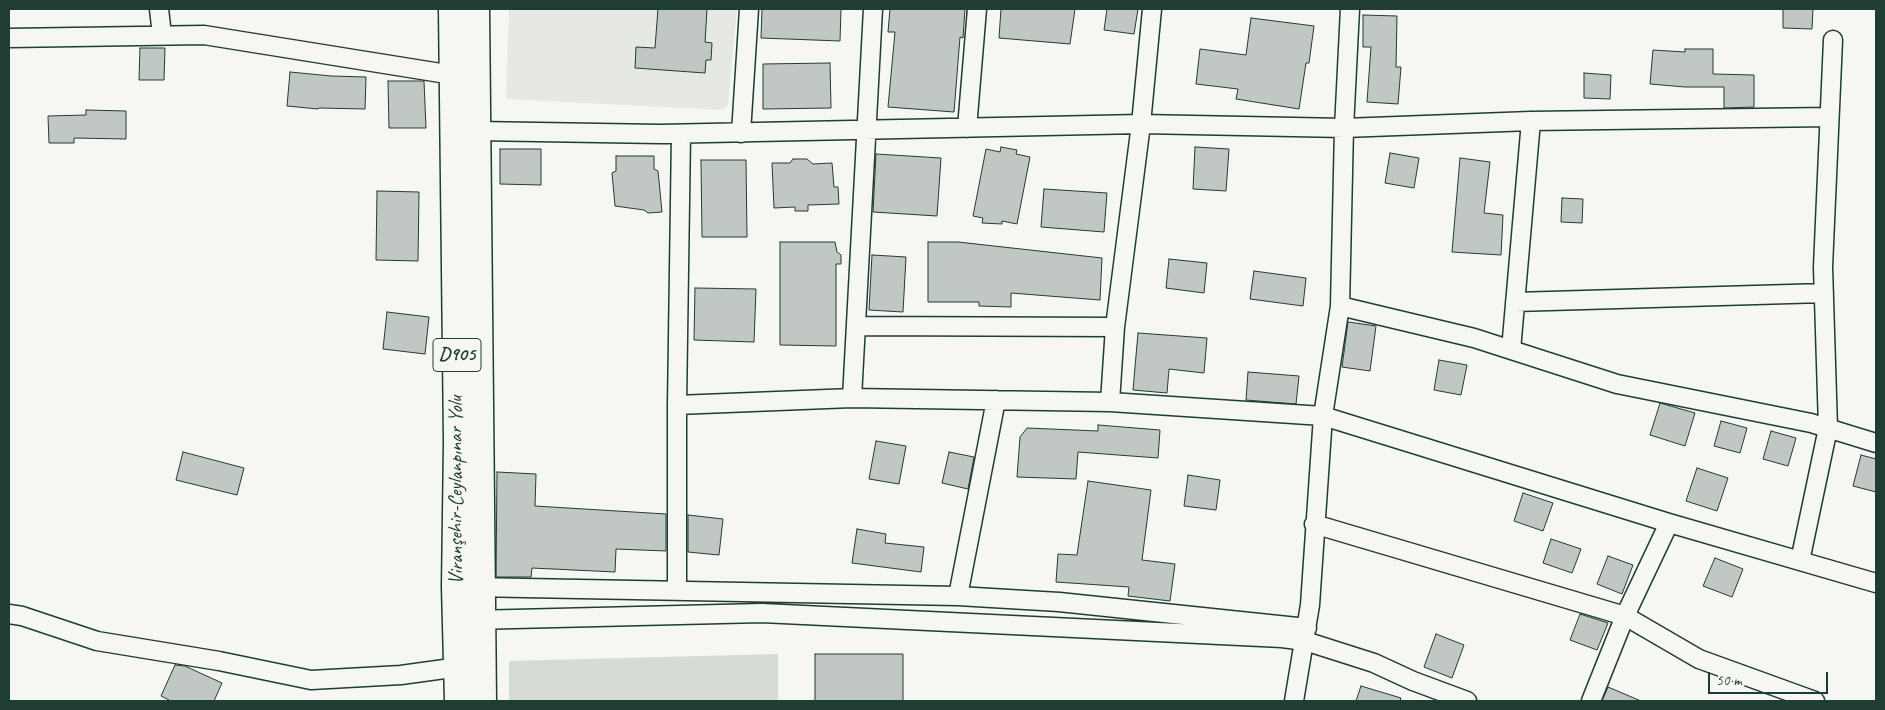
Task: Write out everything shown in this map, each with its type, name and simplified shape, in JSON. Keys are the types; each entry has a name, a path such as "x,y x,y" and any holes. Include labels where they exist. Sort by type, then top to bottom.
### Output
{"main road":[{"name":"Viranşehir-Ceylanpınar Yolu","path":"453,9 458,442 470,621 482,701"},
{"name":"Viranşehir-Ceylanpınar Yolu","path":"468,587 476,131 475,9"},
{"name":"Viranşehir-Ceylanpınar Yolu","path":"459,701 459,667 470,621"}],"street":[{"path":"159,9 162,35"},
{"path":"741,133 749,9"},
{"path":"852,398 873,9"},
{"path":"967,128 977,9"},
{"path":"1110,402 1115,327 1141,124 1152,9"},
{"path":"1294,701 1310,605 1314,524 1323,416 1340,306 1344,128 1350,9"},
{"path":"9,38 204,35 453,75"},
{"path":"1800,561 1828,428 1823,267 1833,40"},
{"path":"476,131 681,134 1141,124 1344,128 1531,121 1829,116"},
{"path":"1511,350 1531,121"},
{"path":"677,591 679,532 677,405 681,134"},
{"path":"1516,302 1824,294"},
{"path":"1340,306 1474,338 1617,384 1811,423 1876,443"},
{"path":"856,326 1115,327"},
{"path":"677,405 852,398 996,400 1110,402 1323,416 1670,523 1876,583"},
{"path":"958,596 996,400"},
{"path":"1591,701 1625,616 1670,523"},
{"path":"1314,524 1625,616 1699,659 1815,701"},
{"path":"468,587 958,596 1059,602 1306,634 1413,682 1467,701"},
{"path":"9,614 22,616 97,641 218,661 312,680 401,675 459,667"},
{"path":"470,621 762,614 1282,638 1306,634"}],"shaded area":[{"path":"509,9 737,9 728,105 723,110 506,99"},
{"path":"778,654 778,701 509,701 509,661"}],"building":[{"path":"658,9 707,9 705,42 712,43 711,60 706,60 705,73 635,68 636,47 655,48"},
{"path":"762,9 841,9 840,41 761,38"},
{"path":"890,9 965,9 963,38 960,37 954,112 888,107 895,32 888,32"},
{"path":"1001,9 1075,9 1070,44 999,38"},
{"path":"1107,9 1138,9 1134,34 1104,30"},
{"path":"1783,9 1813,9 1812,29 1783,28"},
{"path":"1363,15 1397,16 1396,67 1401,67 1398,104 1367,102 1371,47 1363,47"},
{"path":"1251,18 1314,26 1309,63 1306,63 1299,109 1236,99 1238,89 1196,84 1200,49 1246,55"},
{"path":"140,48 165,48 164,80 139,80"},
{"path":"1685,49 1713,49 1713,74 1754,75 1754,107 1724,108 1724,87 1685,87 1650,84 1653,50 1685,52"},
{"path":"830,63 831,108 763,109 763,64"},
{"path":"290,72 366,77 365,109 318,109 287,106"},
{"path":"1584,73 1611,75 1610,99 1584,98"},
{"path":"388,81 424,81 426,128 389,128"},
{"path":"86,110 126,111 126,139 74,138 74,143 49,143 48,116 86,115"},
{"path":"1001,147 1017,150 1016,154 1030,157 1017,224 1002,221 1002,224 982,223 983,218 973,216 986,149 1000,152"},
{"path":"1195,147 1229,149 1226,191 1193,189"},
{"path":"500,149 541,149 541,185 500,184"},
{"path":"1390,153 1419,158 1414,188 1385,183"},
{"path":"876,154 941,158 937,216 873,212"},
{"path":"616,156 654,156 654,169 658,171 662,212 648,213 644,210 615,206 612,173 616,171"},
{"path":"1460,158 1490,162 1484,213 1503,215 1501,255 1452,252"},
{"path":"793,159 807,159 813,164 832,163 834,187 838,187 839,204 808,205 808,211 795,211 795,207 774,208 772,163 790,163"},
{"path":"701,160 746,160 747,237 702,237"},
{"path":"1044,189 1107,193 1104,232 1041,227"},
{"path":"377,191 419,192 418,261 376,260"},
{"path":"1562,198 1583,199 1582,223 1561,222"},
{"path":"780,242 835,242 837,252 841,255 841,264 836,264 836,346 780,345"},
{"path":"928,242 958,242 1102,258 1100,300 1011,293 1011,307 979,306 979,302 928,302"},
{"path":"872,255 906,257 903,312 869,310"},
{"path":"1169,259 1207,263 1204,293 1166,288"},
{"path":"1254,271 1306,278 1303,306 1250,299"},
{"path":"695,288 756,289 754,342 694,340"},
{"path":"387,312 429,317 425,354 383,349"},
{"path":"1348,322 1376,326 1370,371 1342,367"},
{"path":"1138,333 1207,338 1204,373 1169,369 1167,393 1133,390"},
{"path":"1439,360 1467,365 1461,395 1434,390"},
{"path":"1248,372 1299,376 1296,404 1246,400"},
{"path":"1660,403 1695,413 1685,446 1650,435"},
{"path":"1721,421 1747,428 1740,453 1714,446"},
{"path":"1098,425 1160,430 1158,458 1078,452 1076,479 1017,477 1020,437 1027,428 1098,431"},
{"path":"1771,431 1796,438 1788,466 1763,459"},
{"path":"876,441 906,446 899,484 869,479"},
{"path":"183,452 244,468 237,495 176,480"},
{"path":"949,452 974,457 968,489 942,483"},
{"path":"1861,455 1876,459 1876,492 1853,486"},
{"path":"1697,468 1728,478 1717,511 1686,501"},
{"path":"497,472 536,474 535,506 666,514 666,551 616,549 615,572 532,568 531,577 496,577"},
{"path":"1188,475 1220,480 1216,510 1184,506"},
{"path":"1088,481 1151,490 1142,560 1175,564 1170,601 1128,596 1129,587 1056,582 1058,554 1077,555"},
{"path":"1523,493 1553,503 1543,531 1514,521"},
{"path":"688,515 723,519 719,555 688,552"},
{"path":"857,529 886,534 885,543 924,547 921,572 852,563"},
{"path":"1551,539 1581,549 1572,573 1543,563"},
{"path":"1608,556 1633,565 1622,594 1597,584"},
{"path":"1715,558 1743,569 1732,597 1703,586"},
{"path":"1580,614 1608,623 1597,650 1570,640"},
{"path":"1436,634 1464,645 1452,678 1424,667"},
{"path":"815,654 903,654 903,701 815,701"},
{"path":"175,665 185,666 222,683 214,701 171,701 161,696"},
{"path":"1361,686 1401,698 1400,701 1356,701"},
{"path":"1608,687 1641,701 1602,701"}]}
